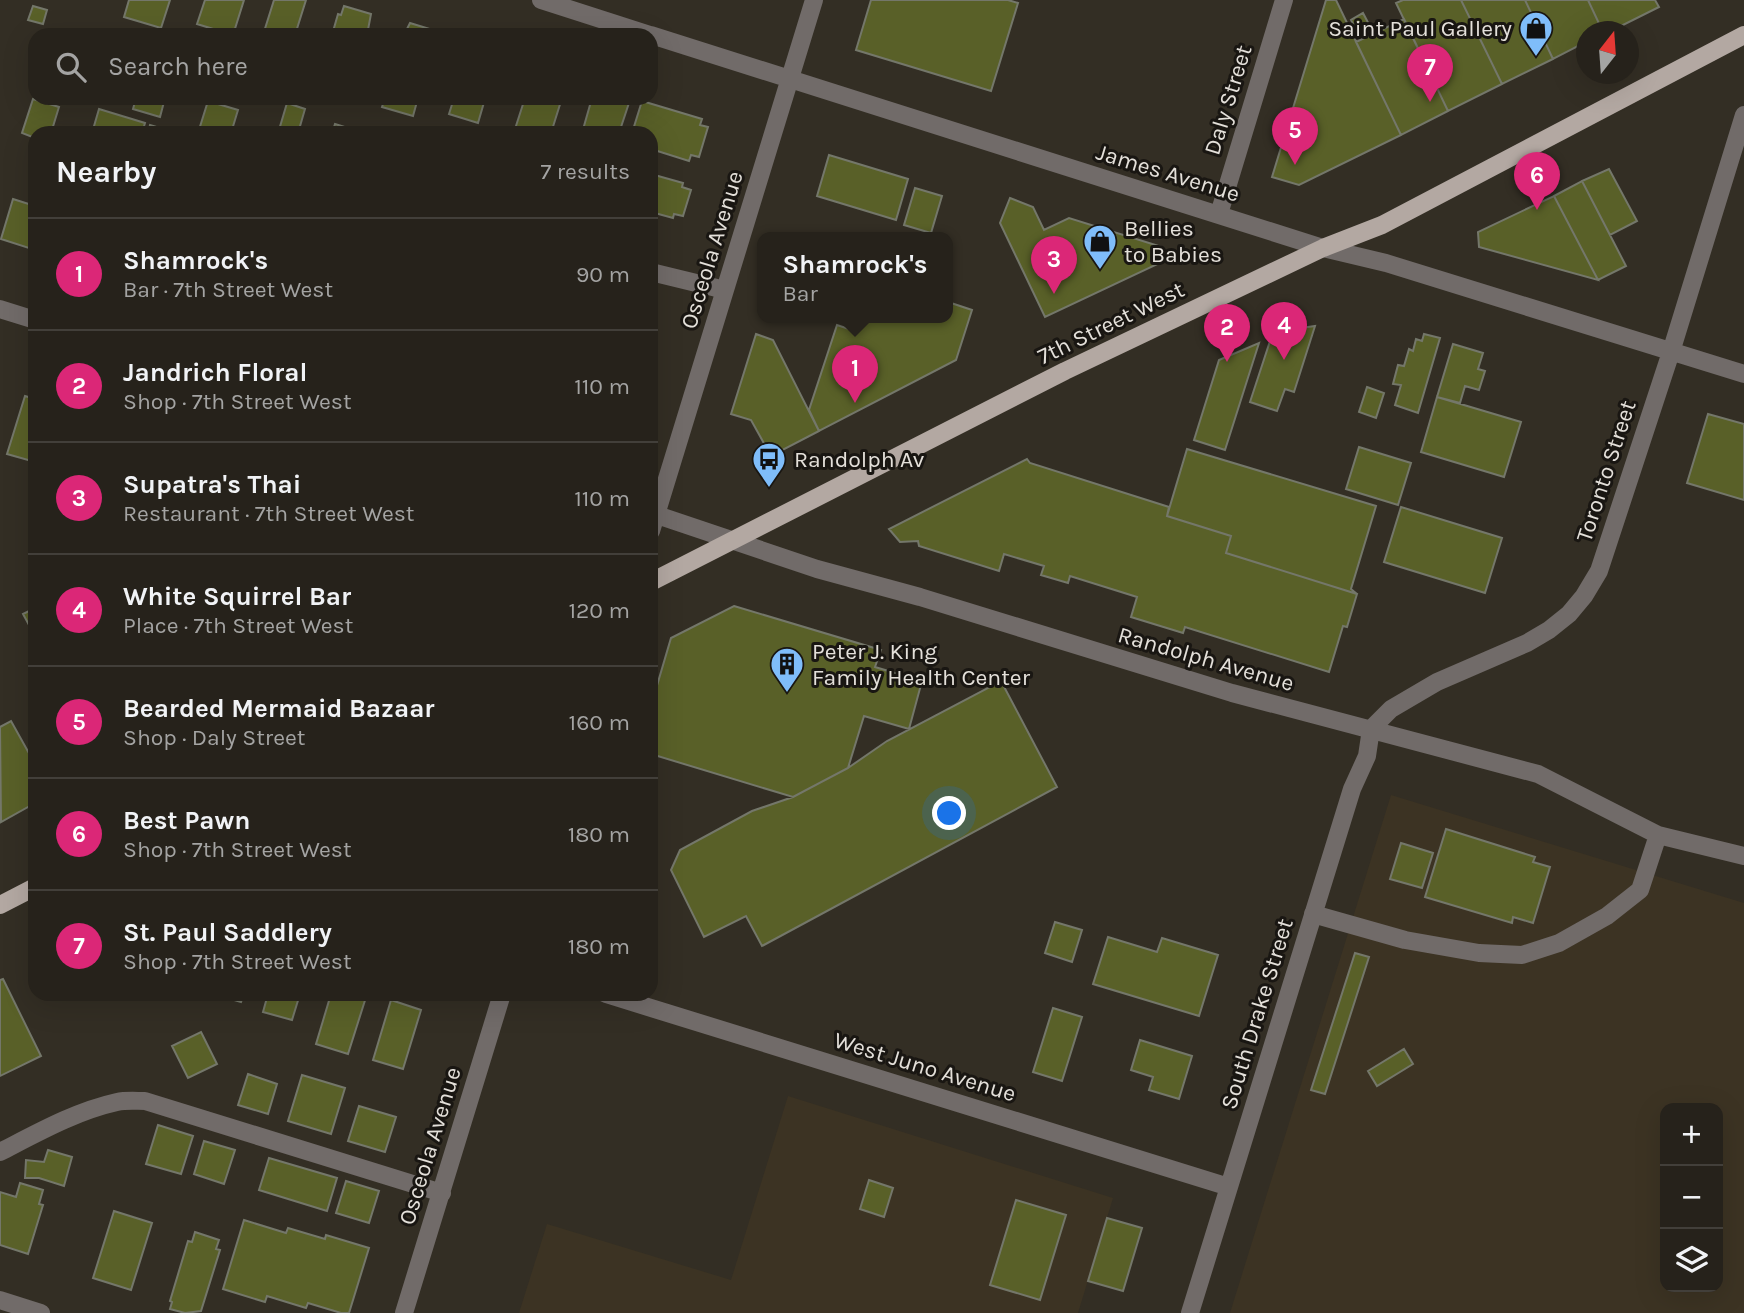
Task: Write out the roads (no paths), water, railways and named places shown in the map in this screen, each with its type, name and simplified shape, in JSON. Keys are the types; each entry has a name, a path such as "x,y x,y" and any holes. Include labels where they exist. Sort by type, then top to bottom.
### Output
{"main road":[{"name":"7th Street West","path":"658,579 1065,371 1324,248 1381,225 1744,35"},
{"path":"0,905 28,891"}],"street":[{"name":"James Avenue","path":"541,0 571,4 633,28"},
{"name":"Osceola Avenue","path":"658,504 814,0"},
{"name":"Daly Street","path":"1219,215 1284,0"},
{"name":"James Avenue","path":"658,37 1324,248 1394,266 1744,374"},
{"name":"Toronto Street","path":"1371,729 1391,709 1437,682 1527,643 1549,630 1569,614 1584,596 1599,570 1671,352 1744,115"},
{"path":"658,274 725,290"},
{"path":"0,309 28,318"},
{"name":"Randolph Avenue","path":"658,521 736,540 817,569 920,597 1232,693 1538,774 1658,835 1744,856"},
{"name":"South Drake Street","path":"1190,1313 1352,789 1367,756 1371,729"},
{"path":"1313,914 1405,940 1479,953 1522,955 1559,943 1606,916 1640,890 1658,835"},
{"name":"Osceola Avenue","path":"404,1313 500,1001"},
{"name":"West Juno Avenue","path":"629,1001 1229,1187"},
{"path":"0,1152 51,1126 82,1114 118,1102 145,1101 442,1193"},
{"path":"0,1300 41,1313"}],"place":[{"name":"Saint Paul Gallery","path":"1536,58"},
{"name":"St. Paul Saddlery","path":"1430,102"},
{"name":"Bearded Mermaid Bazaar","path":"1295,165"},
{"name":"Best Pawn","path":"1537,210"},
{"name":"Bellies to Babies","path":"1100,271"},
{"name":"Supatra's Thai","path":"1054,294"},
{"name":"White Squirrel Bar","path":"1284,360"},
{"name":"Jandrich Floral","path":"1227,362"},
{"name":"Shamrock's","path":"855,403"},
{"name":"Randolph Av","path":"769,489"},
{"name":"Peter J. King Family Health Center","path":"787,694"}]}
